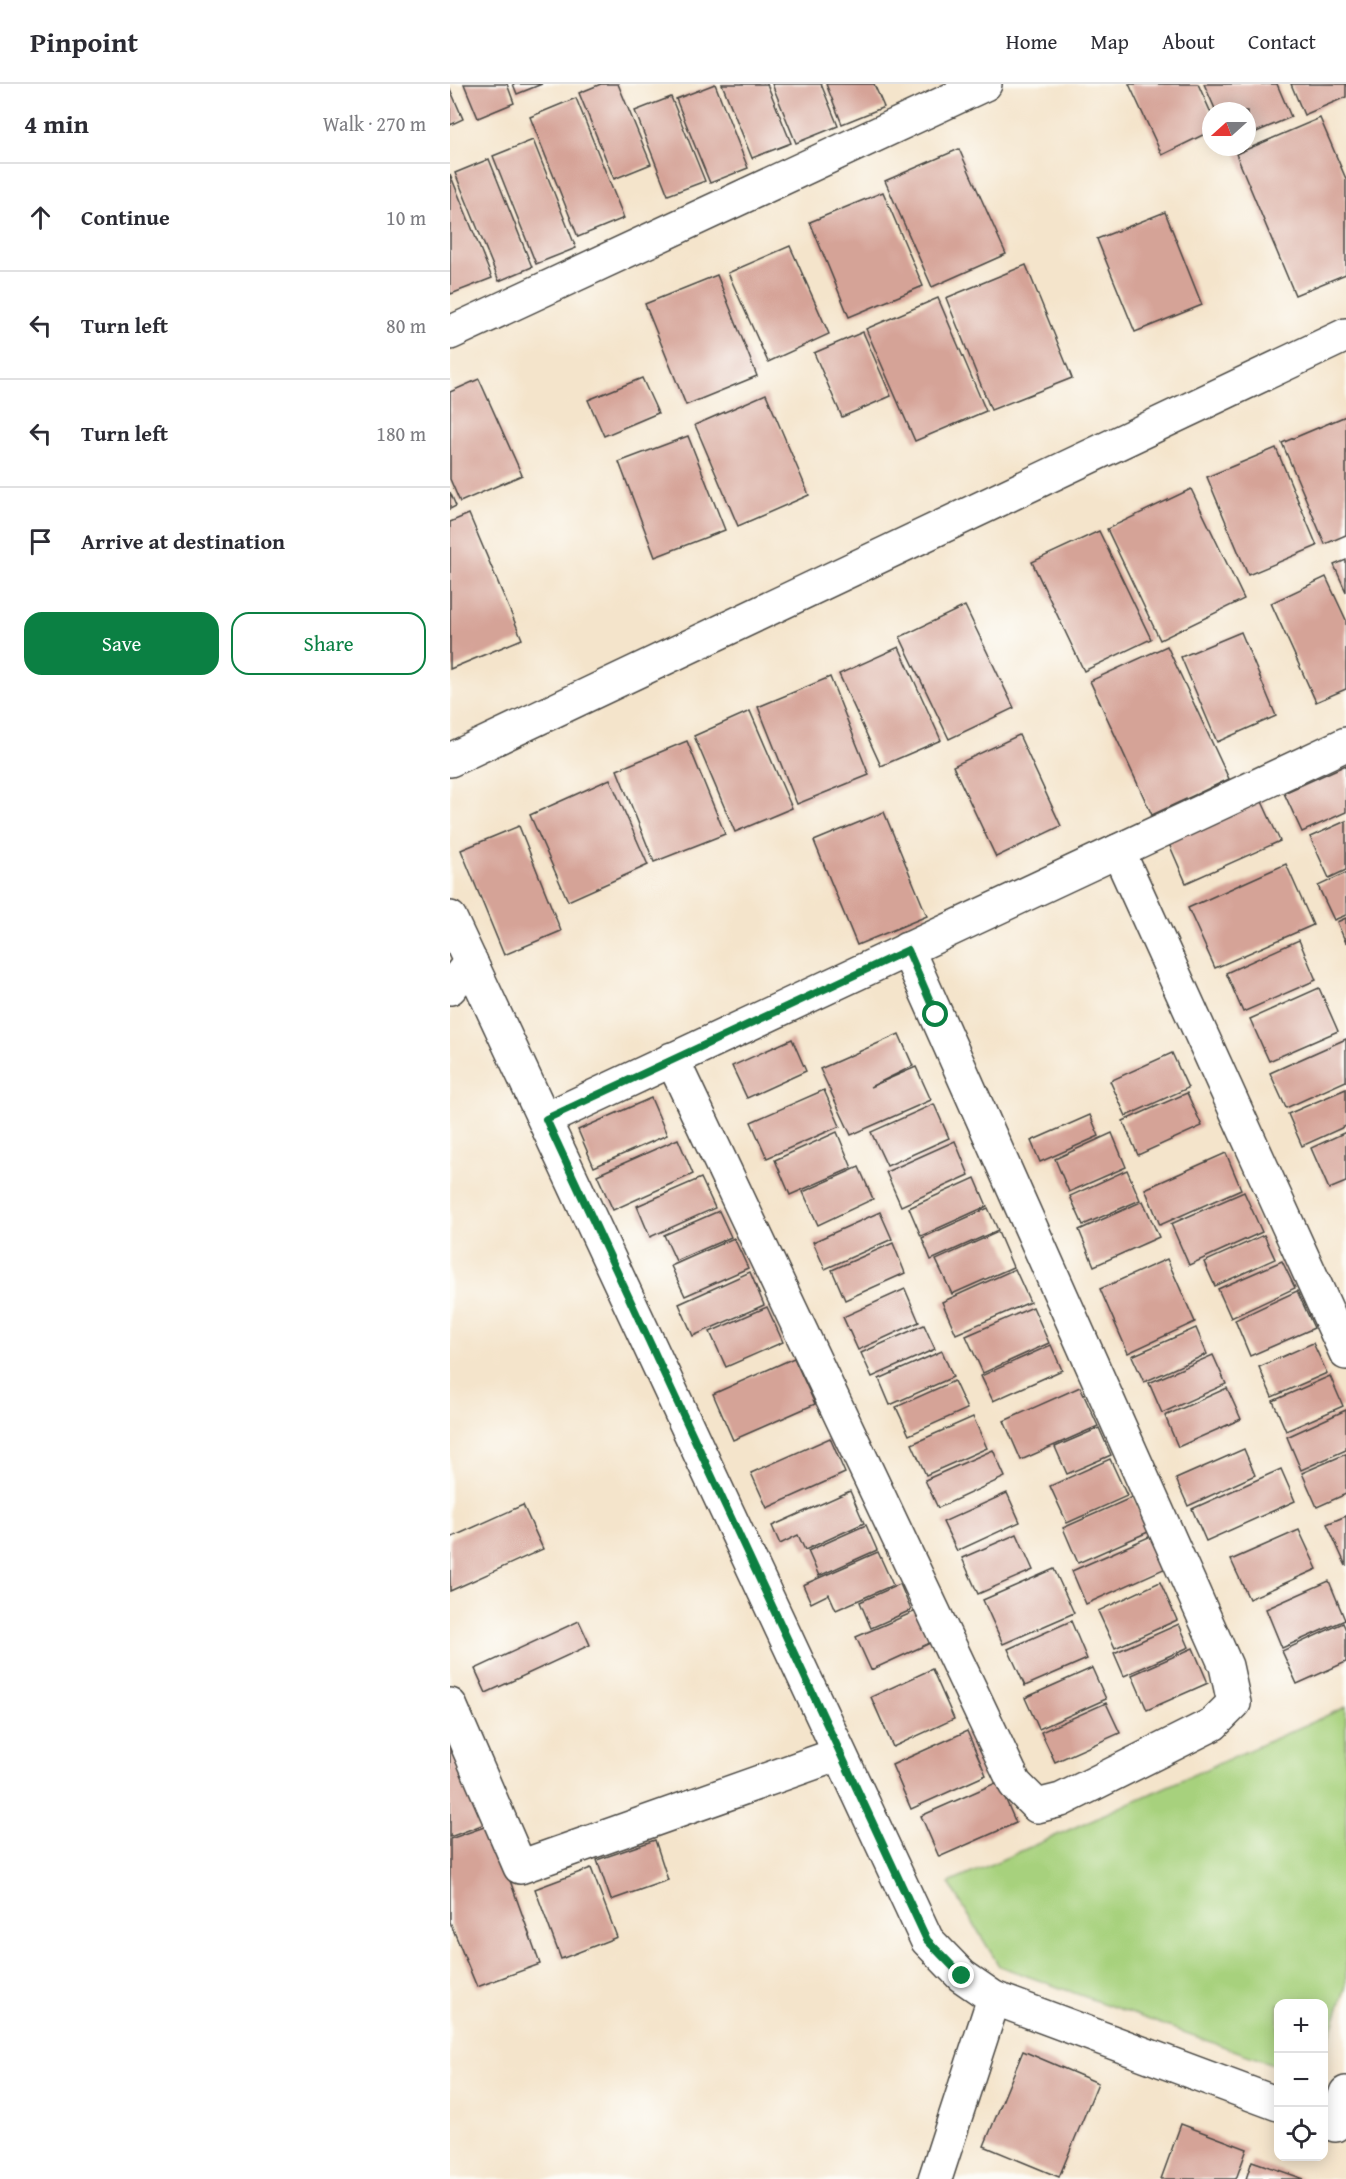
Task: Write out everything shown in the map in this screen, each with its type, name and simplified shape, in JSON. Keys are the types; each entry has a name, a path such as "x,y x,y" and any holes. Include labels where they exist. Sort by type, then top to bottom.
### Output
{"street":[{"path":"450,333 985,84"},
{"path":"450,760 1346,335"},
{"path":"546,1119 1346,744"},
{"path":"1118,851 1346,1353"},
{"path":"450,918 546,1119 927,1940 962,1976 994,1998 1274,2103"},
{"path":"672,1059 1015,1784 1037,1806 1061,1800 1213,1724 1234,1703 1226,1666 908,950"},
{"path":"450,988 471,962"},
{"path":"450,1705 520,1867 839,1754"},
{"path":"936,2179 994,1998"},
{"path":"1335,2125 1346,2093"}],"green space":[{"path":"1346,1707 1346,1986 1328,2042 1328,1999 1274,1999 1274,2065 999,1966 949,1883"}],"building":[{"path":"464,84 507,84 514,103 478,118"},
{"path":"513,84 542,84 517,94"},
{"path":"601,84 618,84 651,164 614,179 579,93"},
{"path":"715,84 748,168 710,183 676,99"},
{"path":"722,84 767,84 791,143 752,158"},
{"path":"772,84 821,84 838,126 796,143"},
{"path":"826,84 874,84 884,107 842,124"},
{"path":"1129,84 1198,84 1206,102 1202,102 1202,135 1162,155"},
{"path":"1204,84 1277,84 1291,117 1256,132 1256,102 1212,102"},
{"path":"1291,84 1346,84 1346,97 1304,115"},
{"path":"450,89 463,119 450,125"},
{"path":"671,97 705,181 668,195 635,111"},
{"path":"576,98 624,218 578,237 530,117"},
{"path":"1320,118 1346,179 1346,274 1295,295 1237,156 1256,156 1256,145"},
{"path":"533,140 576,248 536,264 493,156"},
{"path":"959,149 1006,254 932,287 885,181"},
{"path":"489,159 532,267 499,281 455,173"},
{"path":"450,174 492,278 451,294 450,291"},
{"path":"883,192 923,286 849,317 810,222"},
{"path":"1165,212 1202,305 1135,332 1097,239"},
{"path":"790,246 829,334 768,362 728,273"},
{"path":"1026,265 1072,378 991,410 946,298"},
{"path":"717,275 757,376 686,405 645,304"},
{"path":"938,298 986,411 915,441 866,329"},
{"path":"863,332 891,396 842,417 814,353"},
{"path":"642,378 658,413 604,436 588,400"},
{"path":"479,379 522,475 460,502 450,479 450,392"},
{"path":"766,394 809,495 738,526 695,425"},
{"path":"1346,416 1346,535 1325,544 1282,443"},
{"path":"688,436 725,530 655,557 619,462"},
{"path":"1276,448 1317,546 1248,575 1207,477"},
{"path":"1191,489 1244,599 1160,640 1107,529"},
{"path":"450,492 456,506 450,509"},
{"path":"469,514 522,639 450,669 450,522"},
{"path":"1099,531 1151,639 1084,671 1032,562"},
{"path":"1346,560 1346,592 1334,565"},
{"path":"1326,577 1346,620 1346,689 1316,702 1271,603"},
{"path":"965,606 1014,708 949,739 900,637"},
{"path":"1241,632 1276,716 1217,742 1181,657"},
{"path":"1167,646 1229,779 1152,815 1090,681"},
{"path":"899,647 941,740 881,766 839,674"},
{"path":"830,677 869,775 797,804 758,707"},
{"path":"750,711 792,808 735,832 694,736"},
{"path":"1019,735 1061,826 996,857 953,766"},
{"path":"687,741 725,834 654,862 617,770"},
{"path":"1346,765 1346,812 1302,832 1284,793"},
{"path":"610,779 648,865 568,901 530,815"},
{"path":"1259,795 1280,841 1186,883 1166,837"},
{"path":"884,812 927,916 857,945 814,841"},
{"path":"1346,821 1346,870 1329,878 1310,837"},
{"path":"519,826 561,931 504,955 461,850"},
{"path":"1286,864 1313,925 1215,968 1188,908"},
{"path":"1346,873 1346,915 1334,920 1318,886"},
{"path":"1346,918 1346,943 1337,922"},
{"path":"1299,940 1316,980 1243,1012 1226,973"},
{"path":"1319,988 1338,1031 1269,1061 1250,1019"},
{"path":"899,1034 913,1066 870,1087 916,1067 931,1100 851,1135 820,1069"},
{"path":"792,1039 806,1071 747,1098 732,1066"},
{"path":"1346,1039 1346,1081 1286,1108 1270,1073"},
{"path":"1172,1053 1188,1088 1126,1116 1110,1081"},
{"path":"1346,1089 1346,1126 1302,1146 1288,1114"},
{"path":"824,1090 840,1126 767,1158 751,1122"},
{"path":"1187,1093 1202,1126 1138,1155 1123,1121"},
{"path":"651,1098 667,1135 594,1167 578,1130"},
{"path":"934,1104 949,1138 887,1166 871,1132"},
{"path":"1090,1115 1099,1136 1040,1162 1031,1141"},
{"path":"837,1132 852,1168 790,1195 775,1160"},
{"path":"1346,1132 1346,1182 1329,1189 1311,1148"},
{"path":"1112,1133 1126,1167 1069,1192 1055,1159"},
{"path":"678,1139 693,1174 613,1210 597,1175"},
{"path":"955,1141 969,1175 901,1206 886,1172"},
{"path":"1226,1153 1241,1189 1160,1225 1145,1189"},
{"path":"859,1167 873,1199 818,1225 803,1192"},
{"path":"1127,1170 1140,1200 1083,1225 1070,1196"},
{"path":"701,1178 715,1208 650,1237 637,1206"},
{"path":"975,1178 987,1206 921,1236 909,1208"},
{"path":"1244,1192 1262,1232 1189,1265 1171,1224"},
{"path":"1143,1201 1159,1237 1094,1266 1079,1230"},
{"path":"988,1208 998,1230 931,1260 922,1238"},
{"path":"719,1211 731,1237 676,1261 664,1235"},
{"path":"880,1212 892,1239 825,1269 813,1242"},
{"path":"998,1232 1013,1267 952,1294 936,1260"},
{"path":"1264,1235 1275,1259 1215,1286 1204,1262"},
{"path":"734,1238 748,1268 685,1296 671,1266"},
{"path":"893,1243 905,1273 845,1300 832,1270"},
{"path":"1167,1259 1195,1322 1128,1353 1100,1289"},
{"path":"1282,1261 1295,1288 1231,1318 1218,1289"},
{"path":"1015,1269 1030,1302 956,1334 942,1302"},
{"path":"750,1272 764,1305 693,1336 679,1304"},
{"path":"905,1289 919,1322 858,1350 843,1317"},
{"path":"1297,1291 1314,1328 1250,1356 1235,1320"},
{"path":"767,1307 783,1342 726,1367 710,1332"},
{"path":"1033,1307 1049,1343 983,1373 966,1336"},
{"path":"924,1325 935,1349 872,1377 861,1353"},
{"path":"1196,1328 1207,1354 1144,1382 1132,1356"},
{"path":"1313,1343 1327,1373 1272,1397 1259,1367"},
{"path":"1051,1345 1062,1370 993,1401 981,1376"},
{"path":"942,1351 953,1377 890,1405 879,1379"},
{"path":"1213,1355 1226,1384 1162,1413 1149,1383"},
{"path":"794,1358 815,1404 733,1440 713,1394"},
{"path":"1330,1376 1343,1406 1286,1431 1273,1401"},
{"path":"954,1381 967,1409 909,1435 896,1407"},
{"path":"1080,1387 1098,1426 1021,1460 1004,1421"},
{"path":"1227,1388 1241,1419 1178,1447 1165,1416"},
{"path":"1346,1410 1346,1450 1301,1470 1287,1437"},
{"path":"973,1417 987,1448 926,1475 912,1444"},
{"path":"1099,1428 1111,1455 1067,1474 1055,1447"},
{"path":"830,1438 845,1473 767,1508 751,1473"},
{"path":"1244,1449 1255,1475 1188,1506 1176,1479"},
{"path":"993,1450 1005,1477 938,1508 925,1480"},
{"path":"1346,1454 1346,1494 1317,1507 1302,1473"},
{"path":"1110,1459 1127,1496 1067,1523 1050,1486"},
{"path":"1281,1469 1295,1501 1206,1541 1192,1509"},
{"path":"850,1491 864,1523 805,1550 798,1535 780,1544 772,1526"},
{"path":"1007,1493 1020,1522 957,1551 943,1522"},
{"path":"1133,1497 1148,1532 1078,1563 1063,1528"},
{"path":"523,1505 543,1549 450,1591 450,1538"},
{"path":"1346,1516 1346,1566 1327,1524"},
{"path":"866,1525 877,1550 819,1576 808,1551"},
{"path":"1299,1530 1317,1569 1249,1599 1231,1560"},
{"path":"1017,1534 1033,1570 978,1594 962,1558"},
{"path":"1151,1536 1166,1568 1086,1604 1072,1571"},
{"path":"878,1552 893,1585 836,1610 829,1594 811,1603 803,1585"},
{"path":"1054,1569 1074,1613 1003,1644 983,1600"},
{"path":"1329,1581 1345,1620 1282,1648 1266,1609"},
{"path":"1160,1582 1177,1620 1115,1648 1098,1611"},
{"path":"900,1584 911,1610 871,1628 860,1602"},
{"path":"916,1611 930,1643 871,1670 856,1637"},
{"path":"579,1621 590,1645 486,1693 475,1669"},
{"path":"1071,1621 1087,1659 1025,1686 1008,1649"},
{"path":"1343,1623 1346,1630 1346,1662 1297,1684 1282,1651"},
{"path":"1179,1624 1189,1647 1124,1676 1114,1653"},
{"path":"1193,1648 1208,1683 1147,1710 1132,1675"},
{"path":"1092,1668 1106,1699 1039,1729 1025,1698"},
{"path":"932,1669 954,1719 893,1747 871,1697"},
{"path":"1106,1703 1120,1733 1055,1762 1041,1732"},
{"path":"450,1718 490,1822 450,1837"},
{"path":"967,1731 986,1775 911,1809 892,1765"},
{"path":"998,1782 1016,1823 939,1857 921,1816"},
{"path":"490,1825 540,1964 477,1987 450,1922 450,1839"},
{"path":"655,1840 668,1880 611,1900 597,1860"},
{"path":"591,1868 617,1937 561,1959 535,1889"},
{"path":"1023,2051 1098,2083 1059,2177 984,2146"},
{"path":"1181,2124 1247,2149 1236,2179 1161,2179"},
{"path":"1252,2161 1304,2179 1246,2179"}],"route":[{"path":"936,1015 908,950 546,1119 927,1940 962,1976"}]}
